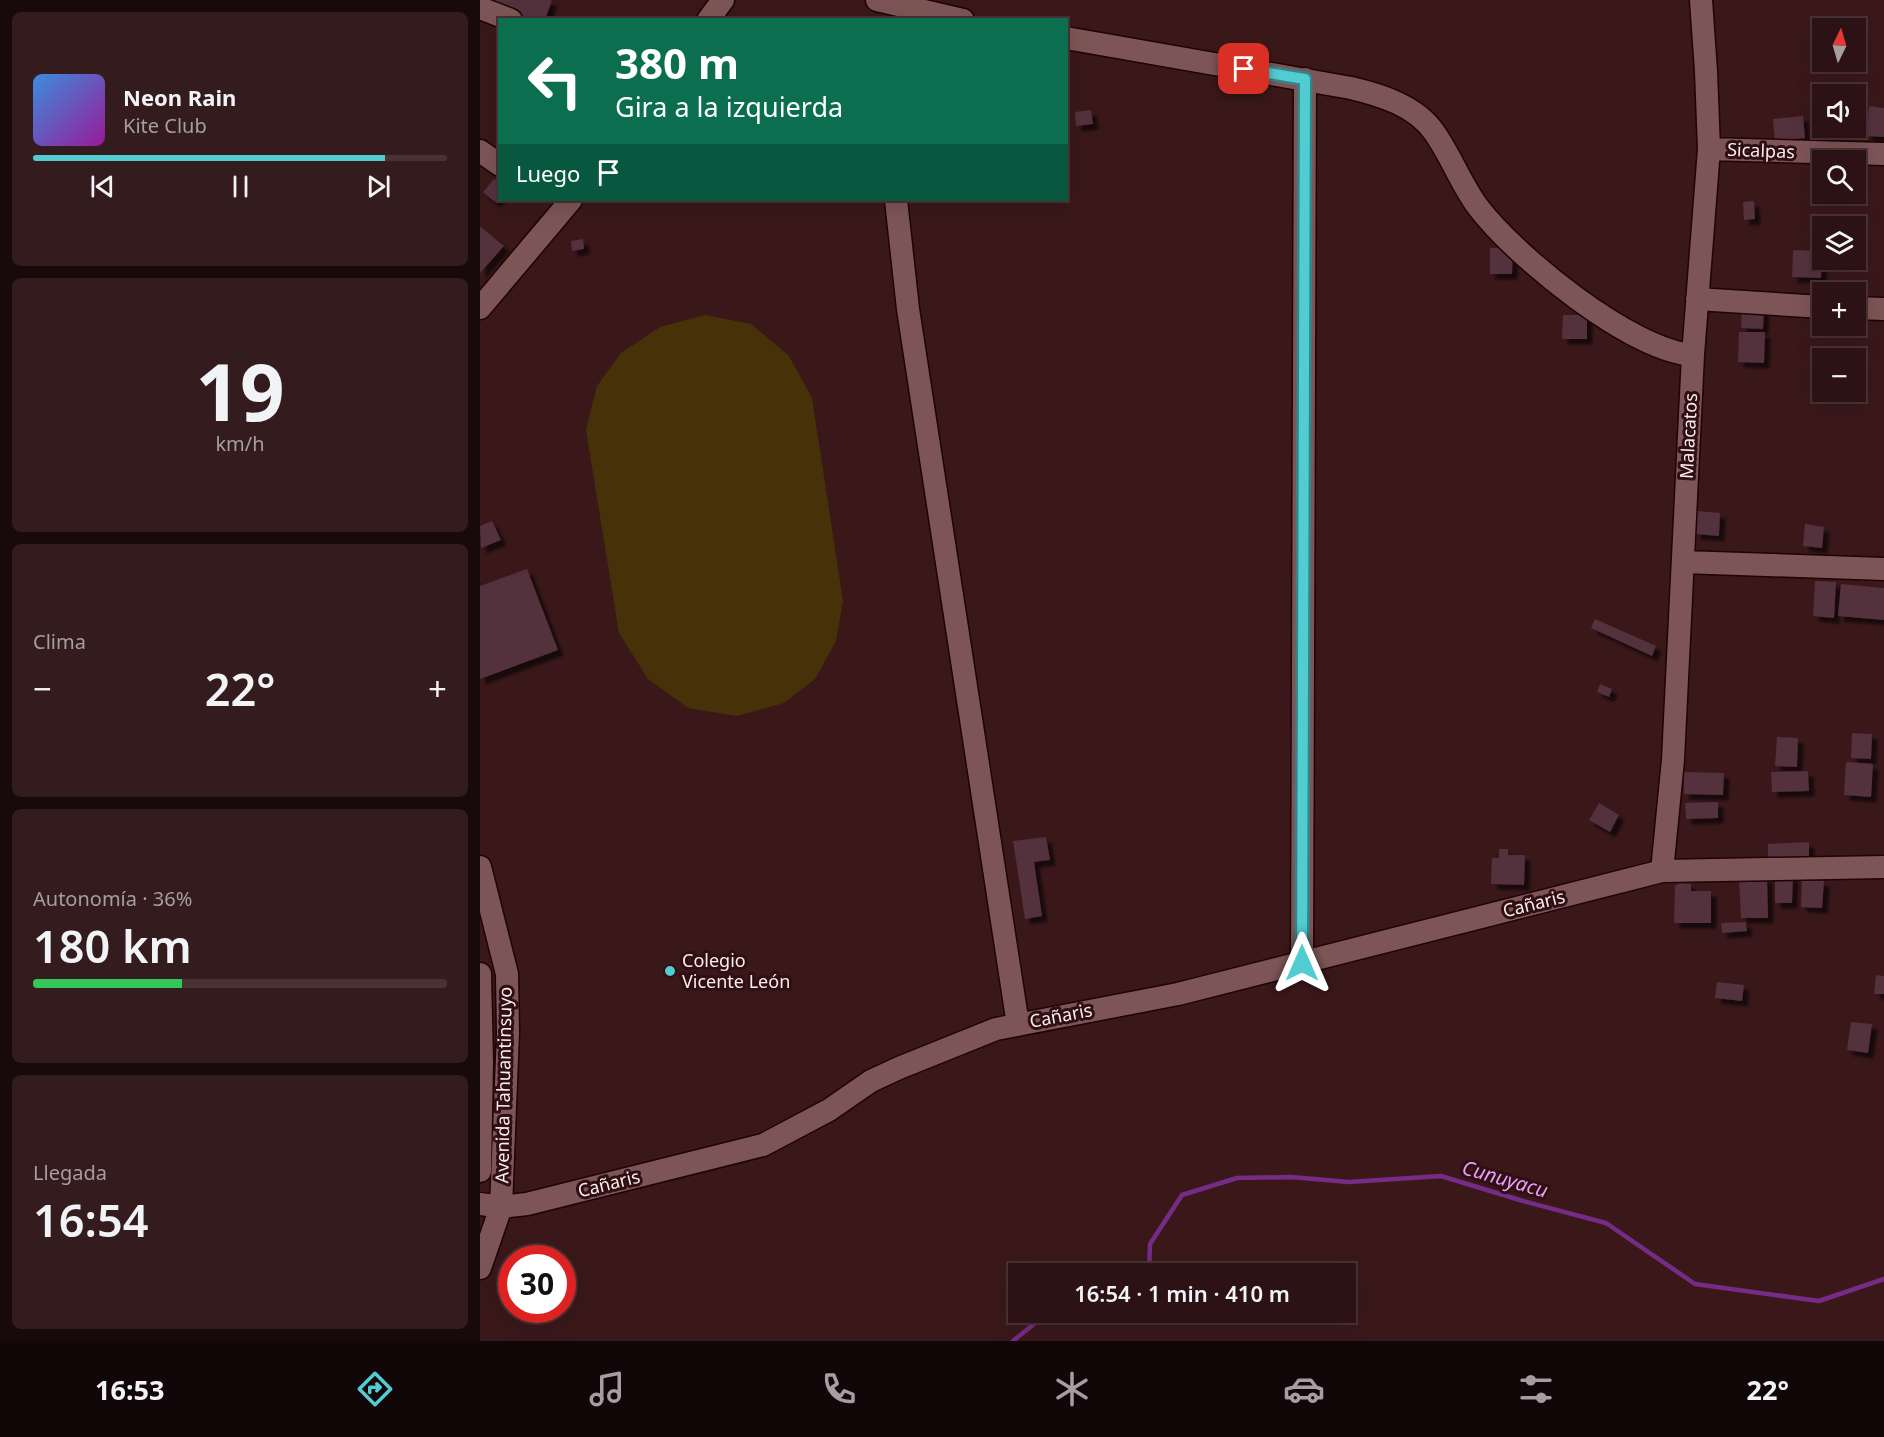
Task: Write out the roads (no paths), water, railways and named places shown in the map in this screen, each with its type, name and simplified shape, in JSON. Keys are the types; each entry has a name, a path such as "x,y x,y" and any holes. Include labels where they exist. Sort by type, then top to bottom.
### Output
{"street":[{"path":"710,18 723,0"},
{"path":"875,18 875,0 954,18"},
{"name":"Malacatos","path":"1662,872 1673,760 1696,299 1709,149 1701,0"},
{"path":"480,8 506,18"},
{"path":"1068,38 1305,79 1365,91 1397,104 1414,113 1433,131 1479,208 1539,269 1581,302 1627,330 1654,345 1677,354 1693,355"},
{"path":"1302,963 1305,79"},
{"name":"Sicalpas","path":"1709,149 1884,154"},
{"path":"480,151 498,164"},
{"path":"896,201 908,309 1018,1025"},
{"path":"484,297 560,203"},
{"path":"1696,299 1812,306"},
{"path":"1866,308 1884,309"},
{"path":"1683,562 1884,569"},
{"name":"Avenida Tahuantinsuyo","path":"480,867 507,974 508,1033 490,1206 480,1268"},
{"name":"Cañaris","path":"490,1206 527,1204 763,1145 829,1110 871,1082 899,1068 996,1029 1179,994 1662,872 1884,867"},
{"path":"480,975 507,974"},
{"name":"Avenida Tahuantinsuyo","path":"480,975 482,1062 480,1171"}],"waterway":[{"name":"Cunuyacu","path":"1149,1263 1150,1244 1182,1195 1237,1178 1291,1177 1349,1182 1441,1176 1606,1223 1695,1284 1819,1301 1884,1279"},
{"name":"Cunuyacu","path":"1013,1341 1035,1323"}],"place":[{"name":"Colegio Vicente León","path":"670,971"}]}
